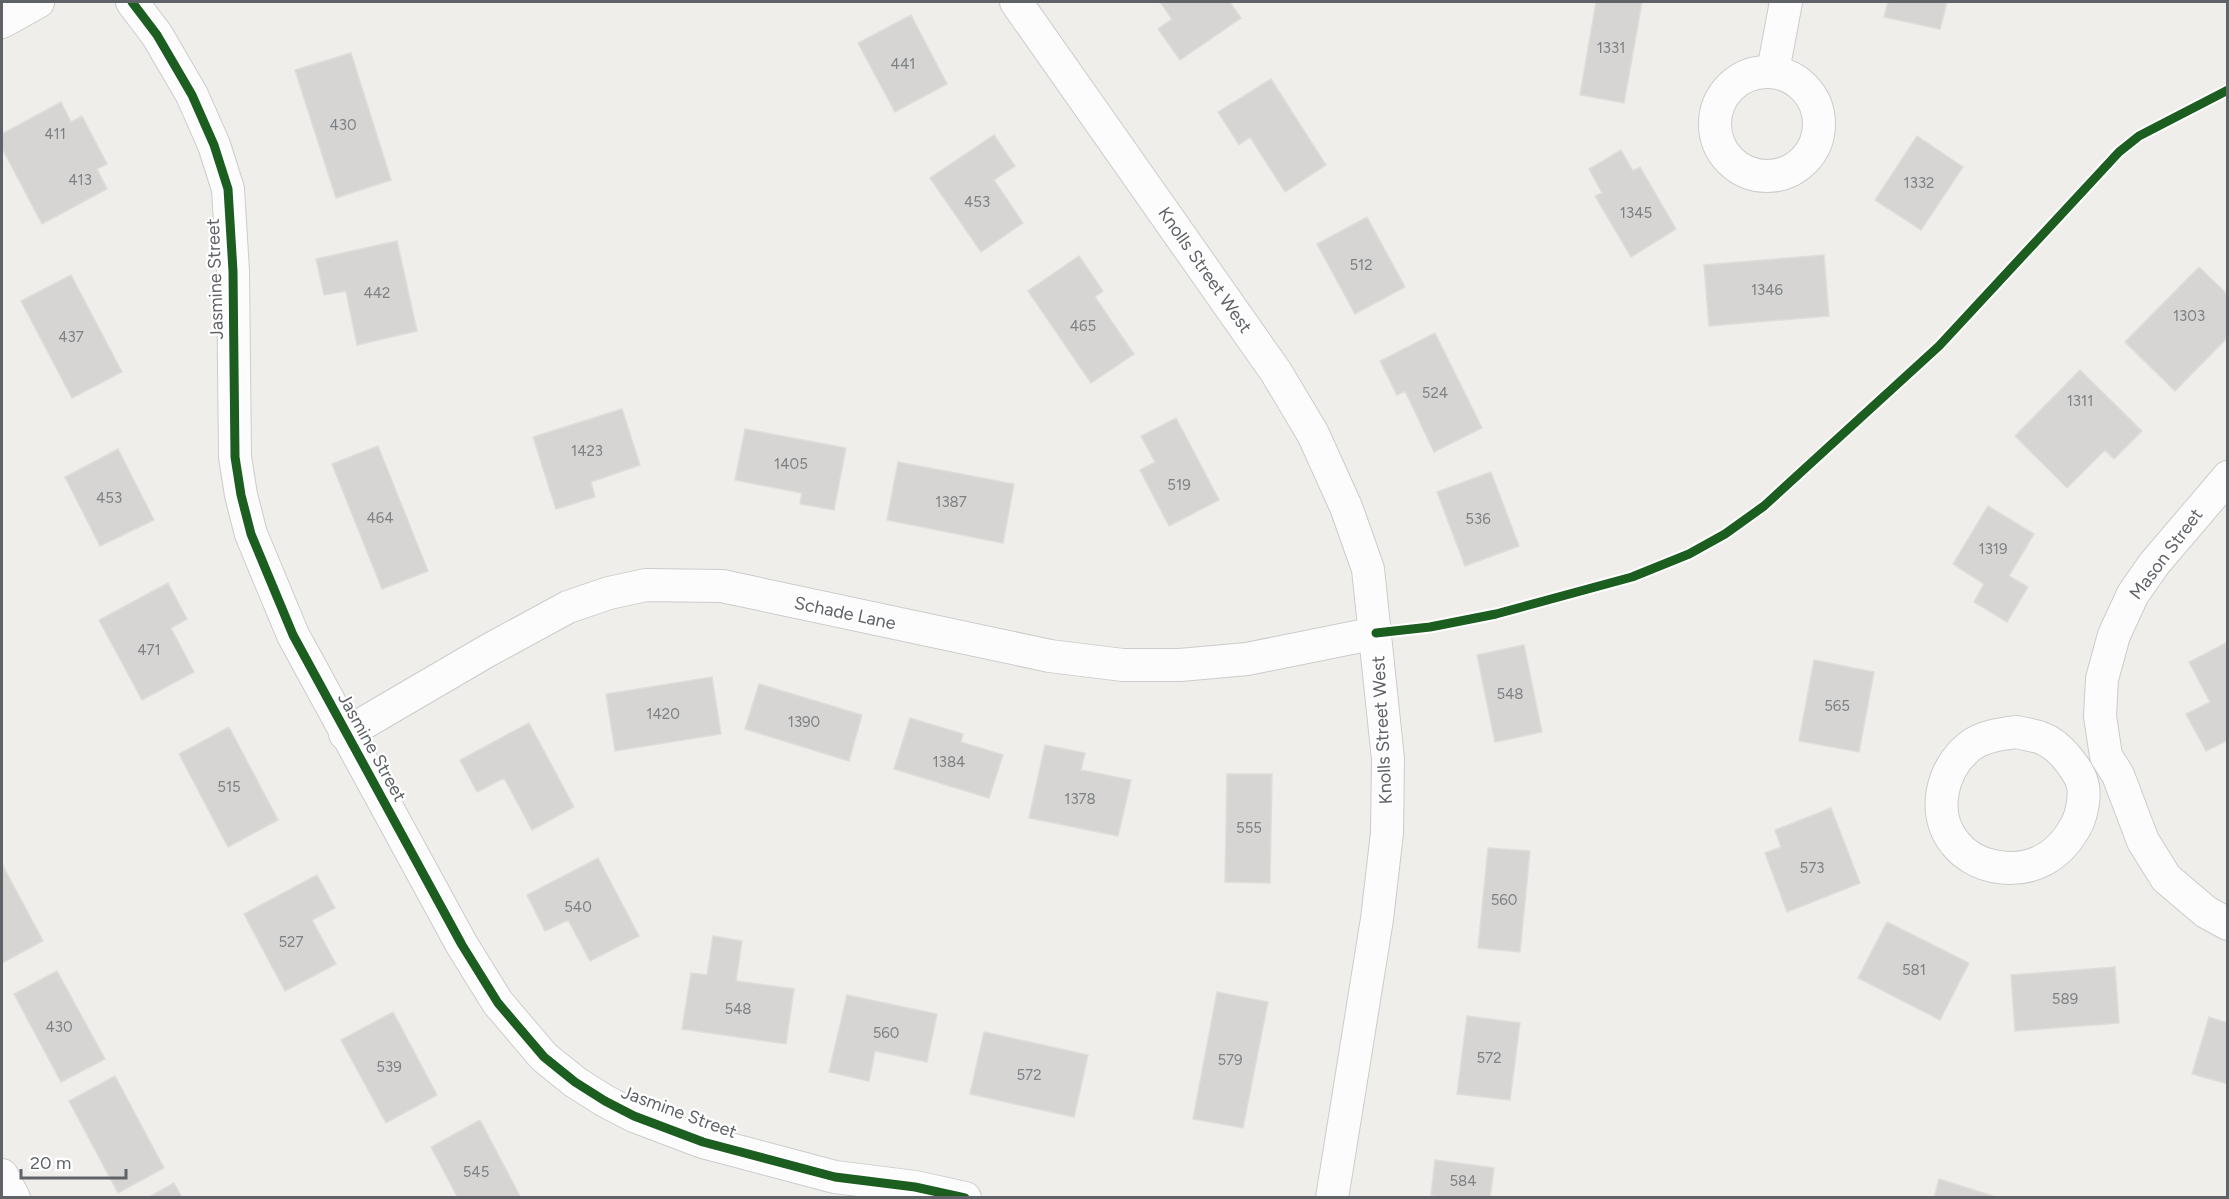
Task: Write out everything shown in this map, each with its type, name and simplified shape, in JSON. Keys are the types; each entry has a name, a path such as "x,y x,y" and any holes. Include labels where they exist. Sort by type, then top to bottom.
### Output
{"street":[{"path":"2,22 38,2"},
{"name":"Jasmine Street","path":"132,2 157,35 192,95 214,145 228,189 233,271 235,457 241,495 251,534 293,635 345,734 498,1003 544,1057 575,1082 634,1116 833,1187 915,1187 965,1197"},
{"name":"Knolls Street West","path":"1016,2 1276,372 1313,434 1346,507 1368,569 1388,759 1387,833 1377,919 1332,1197"},
{"path":"1773,71 1786,2"},
{"name":"Mason Street","path":"2228,477 2154,564 2133,594 2114,635 2102,679 2100,716 2106,756 2118,775 2143,842 2166,878 2206,912 2228,924"},
{"name":"Schade Lane","path":"345,734 487,651 568,607 609,593 646,585 722,586 1050,656 1123,664 1180,665 1248,659 1376,633"},
{"path":"2017,732 2041,737 2062,751 2078,772 2084,788 2081,814 2069,839 2053,855 2029,866 2006,869 1981,863 1960,849 1948,836 1941,812 1943,785 1954,763 1971,745 1993,735 2017,732"},
{"path":"2084,788 2118,775"},
{"path":"2,1175 14,1197"}],"building":[{"path":"1160,2 1230,2 1241,18 1180,60 1158,29 1172,19"},
{"path":"1596,2 1642,2 1624,103 1580,95"},
{"path":"1888,2 1947,2 1940,29 1884,17"},
{"path":"911,15 947,84 895,112 858,43"},
{"path":"351,53 391,180 336,198 295,70"},
{"path":"1271,79 1326,165 1285,192 1250,137 1239,145 1218,112"},
{"path":"61,102 71,122 82,116 107,164 97,169 107,189 42,224 2,148 2,134"},
{"path":"994,135 1015,166 994,180 1023,223 981,252 930,178"},
{"path":"1917,136 1963,167 1921,230 1875,200"},
{"path":"1621,150 1633,171 1640,167 1676,229 1631,257 1595,196 1602,193 1589,169"},
{"path":"1367,217 1405,287 1355,314 1317,244"},
{"path":"397,241 417,331 357,345 346,291 324,295 316,259"},
{"path":"1824,255 1829,316 1709,326 1704,265"},
{"path":"1079,256 1103,291 1095,297 1134,354 1091,383 1028,291"},
{"path":"2199,267 2228,295 2228,337 2175,391 2125,342"},
{"path":"71,275 122,372 72,398 21,301"},
{"path":"1435,333 1482,428 1434,452 1405,391 1397,395 1380,361"},
{"path":"2080,370 2142,431 2114,459 2105,450 2067,488 2015,436"},
{"path":"622,409 640,465 591,482 595,497 556,509 533,437"},
{"path":"1176,418 1219,500 1169,526 1140,470 1155,462 1141,436"},
{"path":"745,429 846,448 834,510 800,504 802,493 735,480"},
{"path":"378,446 428,571 382,589 332,464"},
{"path":"118,449 154,520 100,546 65,477"},
{"path":"898,462 1014,484 1003,543 887,520"},
{"path":"1491,472 1519,546 1465,566 1437,492"},
{"path":"1988,506 2034,534 2009,576 2028,587 2007,622 1974,602 1984,584 1953,564"},
{"path":"168,583 187,619 171,628 194,672 142,700 99,620"},
{"path":"2228,642 2228,740 2206,751 2186,714 2210,702 2189,662"},
{"path":"1524,645 1542,732 1495,742 1477,655"},
{"path":"1814,660 1874,672 1859,752 1799,741"},
{"path":"712,677 721,734 615,751 606,694"},
{"path":"759,684 862,715 849,761 745,729"},
{"path":"910,718 963,734 961,742 1003,755 989,798 894,769"},
{"path":"529,723 574,807 532,830 504,778 477,792 460,760"},
{"path":"229,727 278,820 228,847 179,754"},
{"path":"1045,745 1085,753 1081,770 1131,780 1118,836 1029,818"},
{"path":"1227,774 1272,774 1270,883 1225,882"},
{"path":"1831,808 1860,883 1787,912 1765,853 1781,847 1775,830"},
{"path":"1488,848 1530,851 1520,952 1478,948"},
{"path":"598,858 639,936 590,961 568,920 545,931 527,895"},
{"path":"2,864 43,941 2,963"},
{"path":"317,875 335,908 312,920 336,964 285,991 244,914"},
{"path":"1887,922 1969,963 1940,1020 1858,978"},
{"path":"713,936 742,941 736,981 794,989 786,1044 682,1029 691,973 707,975"},
{"path":"2115,967 2119,1023 2015,1031 2011,975"},
{"path":"57,971 105,1059 61,1082 14,994"},
{"path":"1217,992 1268,1002 1243,1128 1193,1119"},
{"path":"847,995 937,1014 927,1062 875,1051 869,1081 829,1072"},
{"path":"393,1012 437,1095 386,1123 341,1040"},
{"path":"1467,1016 1520,1023 1510,1100 1457,1094"},
{"path":"2209,1017 2228,1023 2228,1084 2192,1074"},
{"path":"984,1032 1088,1055 1074,1117 970,1094"},
{"path":"115,1076 164,1168 118,1193 69,1101"},
{"path":"480,1120 521,1198 458,1198 431,1147"},
{"path":"1435,1160 1494,1168 1490,1198 1439,1198 1431,1195"},
{"path":"1939,1179 1999,1198 1934,1198"},
{"path":"174,1183 182,1198 147,1198"}],"cycle path":[{"path":"132,2 157,35 192,95 214,145 228,189 233,271 235,457 241,495 251,534 293,635 462,945 498,1003 544,1057 575,1082 634,1116 703,1142 835,1177 915,1187 965,1198"},
{"path":"1376,633 1430,627 1496,614 1632,577 1689,554 1725,534 1764,506 1939,346 2119,152 2139,136 2228,90"}]}
